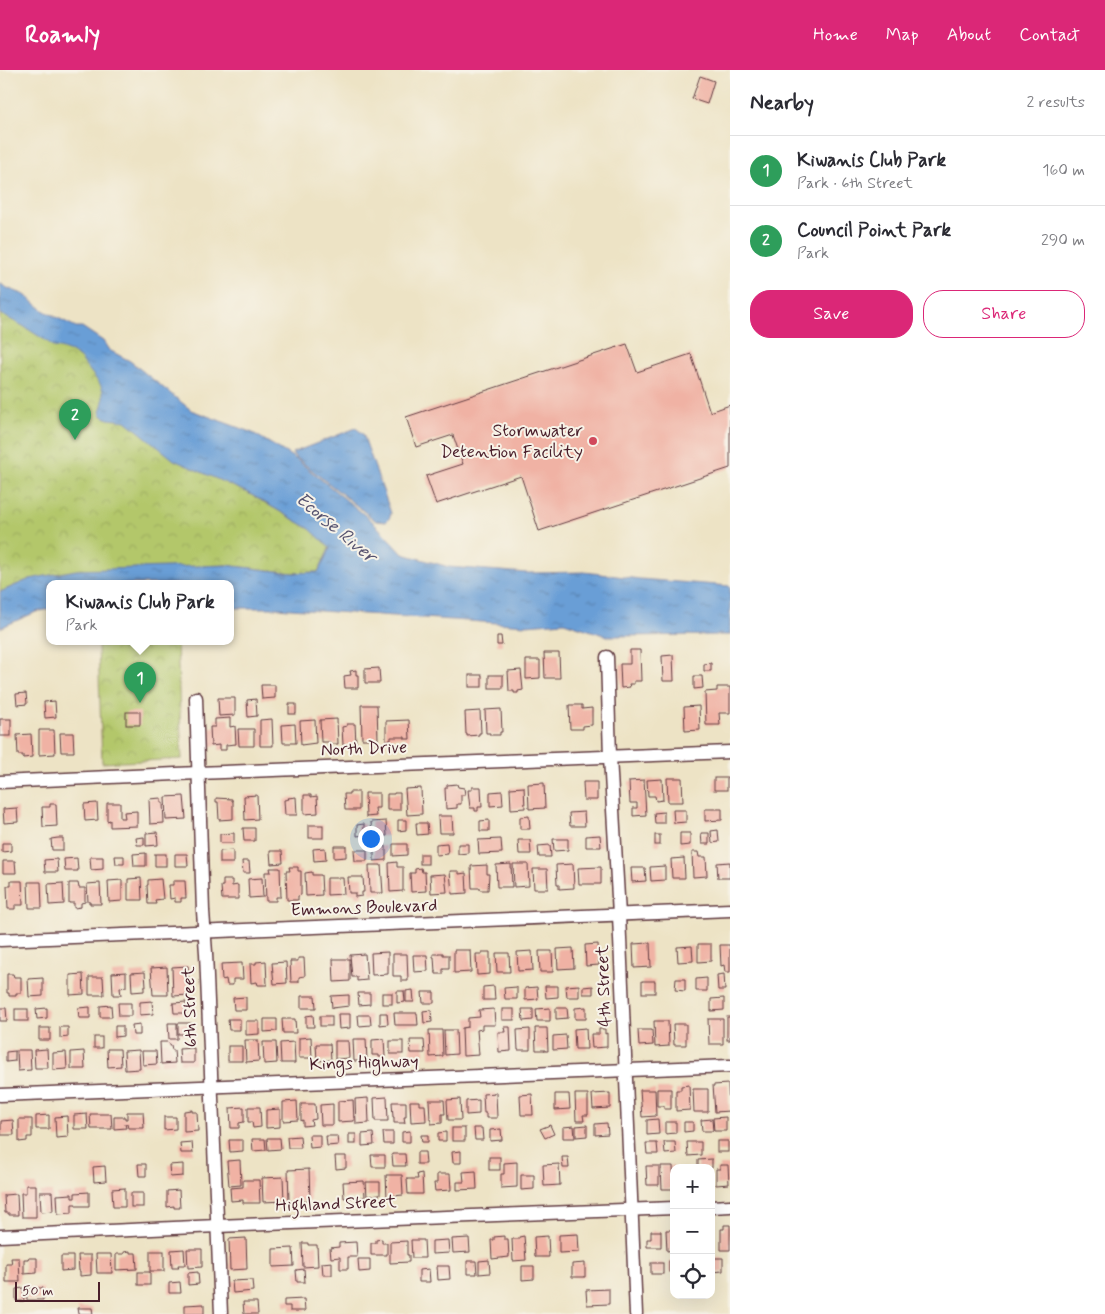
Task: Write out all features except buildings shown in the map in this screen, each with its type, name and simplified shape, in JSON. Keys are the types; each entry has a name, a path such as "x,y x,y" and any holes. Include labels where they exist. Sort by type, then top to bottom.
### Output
{"street":[{"name":"4th Street","path":"607,657 636,1314"},
{"name":"6th Street","path":"196,698 221,1314"},
{"name":"North Drive","path":"0,782 198,772 730,752"},
{"name":"Emmons Boulevard","path":"0,940 730,910"},
{"name":"Kings Highway","path":"0,1095 730,1066"},
{"path":"715,1207 730,1206"},
{"name":"Highland Street","path":"0,1236 670,1208"}],"green space":[{"path":"0,293 248,493 310,529 330,547 318,572 293,573 226,565 30,579 0,592"},
{"path":"177,645 182,759 102,763 98,646"}],"water":[{"name":"Ecorse River","path":"0,283 25,295 43,310 54,316 76,327 82,327 103,341 109,350 130,361 191,410 253,433 296,459 372,521 403,554 449,567 527,573 585,572 640,579 730,586 730,635 607,636 564,622 526,625 276,608 234,608 234,580 46,580 46,610 36,612 0,628 0,592 30,579 76,570 226,565 293,573 318,572 330,548 310,529 248,493 174,460 126,421 108,419 101,415 103,391 100,384 80,358 71,352 53,347 23,326 0,314"},
{"path":"356,428 363,434 391,513 386,522 376,521 292,453"}],"place":[{"name":"Council Point Park","path":"75,440"},
{"name":"Stormwater Detention Facility","path":"593,441"},
{"name":"Kiwanis Club Park","path":"140,703"}]}
